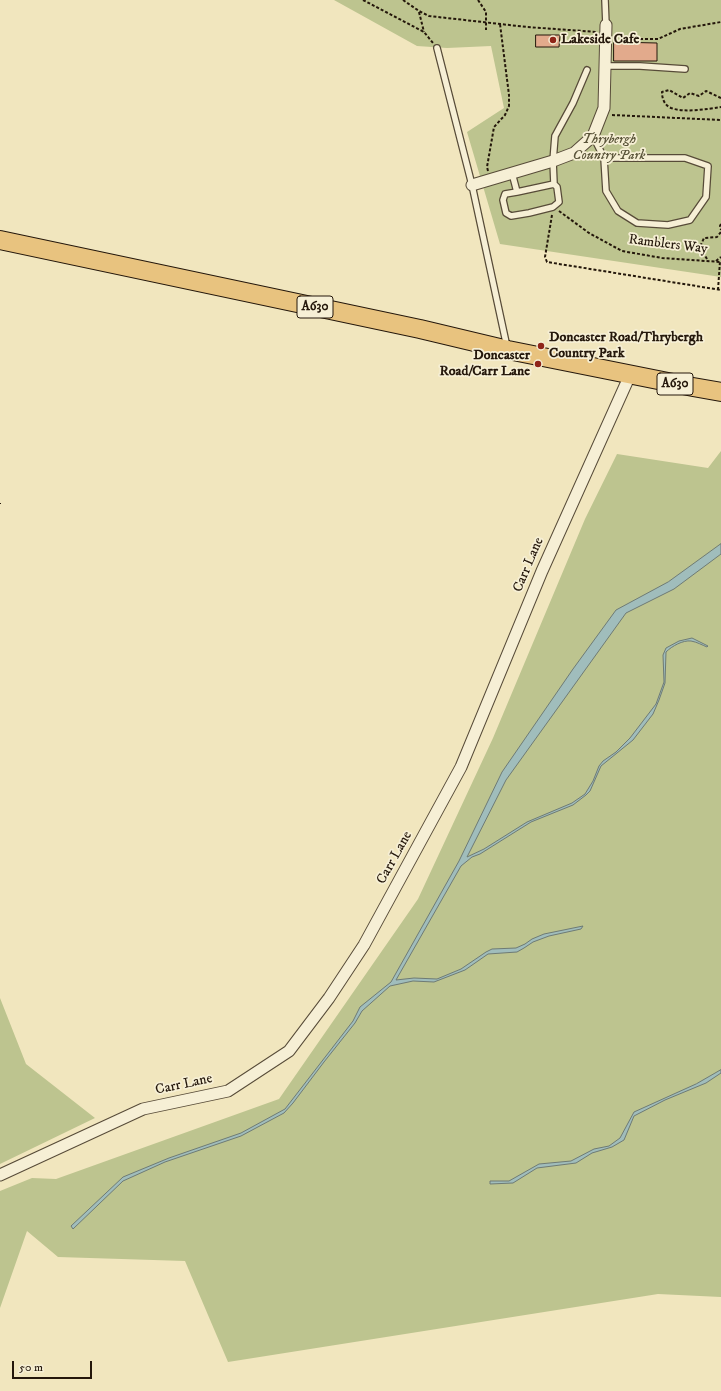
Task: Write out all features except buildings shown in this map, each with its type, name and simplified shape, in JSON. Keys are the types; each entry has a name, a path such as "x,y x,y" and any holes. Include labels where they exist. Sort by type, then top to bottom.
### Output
{"main road":[{"name":"A630","path":"0,240 420,329 508,350 721,392"}],"street":[{"path":"472,185 553,161 574,153 593,136 604,108 606,29"},
{"name":"Carr Lane","path":"0,1175 143,1110 228,1091 289,1051 329,998 364,945 461,768 542,571 630,375"}],"lane":[{"path":"606,0 606,29"},
{"path":"437,48 472,185 508,350"},
{"path":"605,66 640,66 685,69"},
{"path":"554,184 505,194 502,200 506,213 512,216 553,207 559,202 557,187 554,184 553,161 555,136 573,103 587,70"},
{"path":"593,136 604,158 606,191 618,211 637,223 668,225 690,220 706,196 708,166 685,158 604,158"},
{"path":"512,173 517,192"}],"path":[{"path":"363,0 424,32 437,48"},
{"path":"403,0 429,16 500,24 606,29 614,39 658,39 680,29 721,22"},
{"path":"478,0 486,12 486,30"},
{"path":"419,11 424,32"},
{"path":"491,179 487,167 494,127 505,115 509,106 510,95 500,24"},
{"path":"721,98 706,91 699,96 690,93 683,98 669,90 662,92 663,100 670,107 691,110 721,107"},
{"path":"602,114 721,120"},
{"path":"553,207 545,257 547,262 719,290 720,261"},
{"name":"Ramblers Way","path":"553,207 589,233 622,251 662,258 720,261"},
{"path":"708,260 704,256 700,247 704,238 717,236 721,231 721,224"},
{"path":"715,261 721,257"}],"green space":[{"name":"Thrybergh Country Park","path":"334,0 721,0 721,277 500,244 467,132 504,108 491,46 447,48 417,46"},
{"path":"721,451 721,1297 658,1294 228,1362 185,1261 58,1257 27,1231 0,1308 0,1191 32,1178 56,1179 279,1099 418,899 493,738 585,519 617,454 708,468"},
{"path":"0,998 26,1064 95,1118 0,1164"}],"water":[{"path":"721,544 721,554 674,589 626,613 506,780 467,857 484,849 527,822 572,803 585,794 593,781 599,766 630,738 656,704 664,682 663,655 666,648 679,641 692,638 708,646 707,647 691,641 685,641 666,652 665,683 653,714 633,740 601,766 590,791 586,795 573,805 531,822 480,854 472,857 461,866 396,980 414,978 437,979 461,969 492,949 516,948 544,934 583,926 581,929 549,936 533,942 517,952 488,954 465,970 434,982 413,981 390,986 362,1011 355,1023 284,1113 241,1136 165,1162 123,1181 73,1229 71,1226 123,1177 169,1158 241,1133 285,1109 353,1021 360,1007 391,982 459,861 502,772 573,669 616,610 668,582"},
{"path":"721,1070 721,1073 706,1083 665,1100 634,1116 624,1140 612,1147 592,1153 576,1163 537,1168 513,1183 490,1184 490,1181 509,1181 539,1164 571,1161 594,1149 609,1146 620,1138 634,1112 696,1084"}],"place":[{"name":"Lakeside Cafe","path":"553,40"},
{"name":"Doncaster Road/Thrybergh Country Park","path":"541,346"},
{"name":"Doncaster Road/Carr Lane","path":"538,364"}]}
